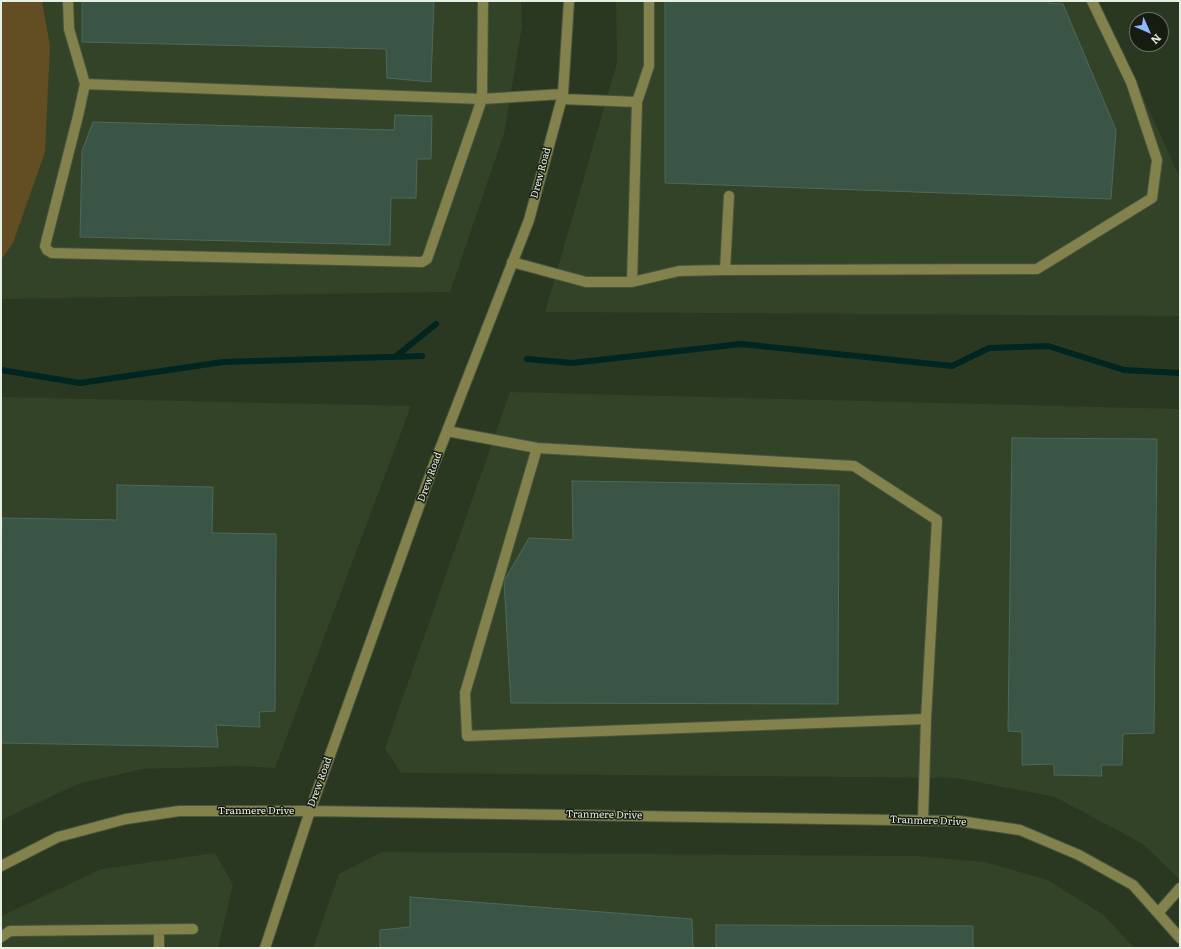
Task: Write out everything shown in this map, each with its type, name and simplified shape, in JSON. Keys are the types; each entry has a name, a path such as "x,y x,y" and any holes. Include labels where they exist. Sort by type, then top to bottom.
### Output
{"street":[{"path":"68,1 69,29 85,84 45,246 47,250 52,253 422,262 427,259 482,99 483,1"},
{"name":"Drew Road","path":"265,948 310,811 433,467 528,220 563,96 569,1"},
{"path":"632,282 637,102 649,66 649,1"},
{"path":"512,262 586,282 632,282 679,271 1036,269 1152,198 1157,160 1131,82 1092,1"},
{"path":"85,84 482,99 563,96 637,102"},
{"path":"725,270 729,196"},
{"path":"447,432 537,448 854,466 937,520 926,719 923,820"},
{"path":"537,448 465,693 467,736 926,719"},
{"name":"Tranmere Drive","path":"1,866 58,837 126,819 179,811 310,811 959,821 1020,830 1079,855 1133,885 1180,938"},
{"path":"1158,913 1180,888"},
{"path":"1,937 10,931 194,929"},
{"path":"160,930 160,948"}],"shaded area":[{"path":"1,1 42,1 50,45 45,152 13,243 1,260"},
{"path":"42,1 521,1 522,26 504,134 450,292 1,299 1,260 13,243 50,45"},
{"path":"616,1 1099,1 1180,178 1180,316 545,312 617,63"},
{"path":"510,392 1180,409 1180,880 1143,844 1055,797 957,778 401,773 385,748"},
{"path":"1,397 411,406 275,768 240,766 142,769 78,784 1,820"},
{"path":"382,852 915,856 985,862 1048,880 1104,915 1134,948 313,948 339,874"},
{"path":"215,853 233,885 218,948 1,948 1,916 102,869"}],"building":[{"path":"82,1 434,1 431,82 387,78 386,49 82,42"},
{"path":"665,1 1048,1 1048,3 1063,4 1116,130 1111,199 665,183"},
{"path":"395,115 432,116 431,159 417,159 416,198 391,198 390,245 80,237 82,151 93,122 394,130"},
{"path":"1012,438 1157,439 1154,733 1123,734 1122,765 1101,765 1102,776 1054,775 1054,764 1022,765 1022,732 1008,731"},
{"path":"572,481 839,485 838,704 511,703 504,581 529,538 573,540"},
{"path":"117,485 213,487 212,533 276,534 275,711 259,712 260,727 216,725 218,747 1,743 2,518 117,520"},
{"path":"410,897 692,919 693,948 380,948 380,930 410,927"},
{"path":"716,925 973,926 973,948 716,948"}],"waterway":[{"path":"395,357 436,324"},
{"path":"527,359 572,363 741,344 952,366 989,348 1048,346 1124,370 1180,373"},
{"path":"1,370 80,383 223,362 422,356"}]}
